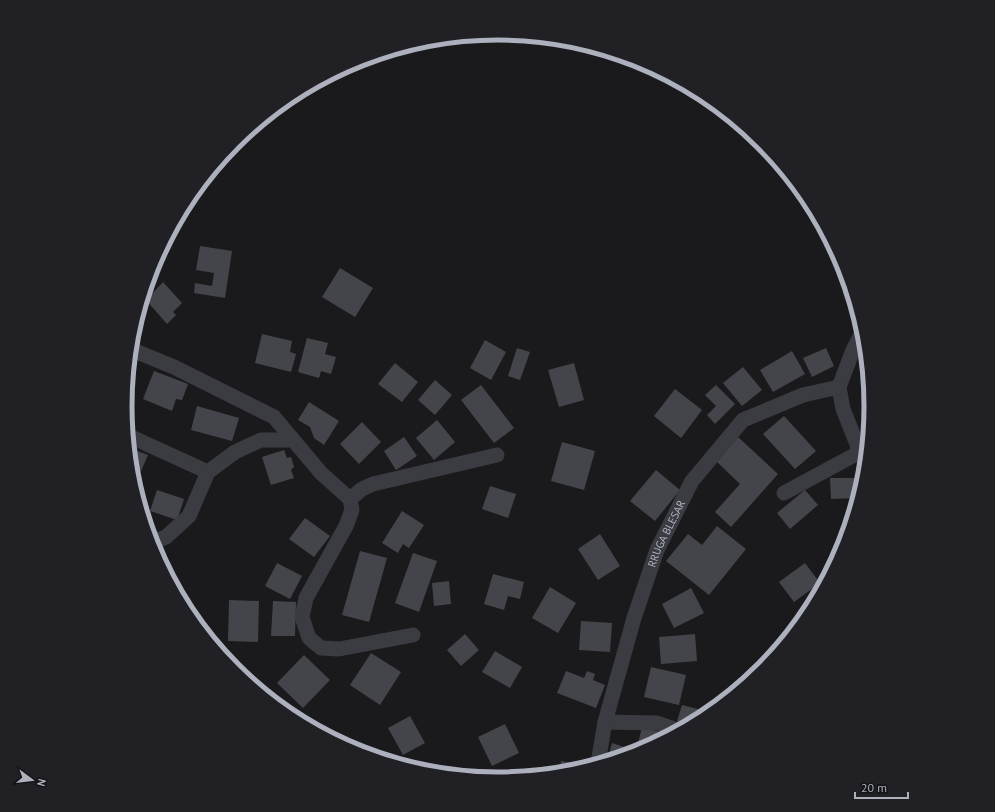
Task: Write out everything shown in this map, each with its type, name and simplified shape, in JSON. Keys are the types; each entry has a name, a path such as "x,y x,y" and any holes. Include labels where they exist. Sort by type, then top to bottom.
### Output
{"street":[{"path":"857,342 839,387 843,409 861,449"},
{"path":"136,352 174,367 274,417 321,473 350,499 352,510 346,526 306,598 302,617 309,638 321,648 339,649 413,635"},
{"name":"RRUGA BLESAR","path":"599,758 605,722 634,618 657,550 692,481 743,420 803,395 839,387"},
{"path":"133,439 208,472"},
{"path":"157,540 166,536 189,516 208,472 235,452 261,440 292,440"},
{"path":"350,499 362,489 373,484 497,455"},
{"path":"784,493 860,457"},
{"path":"605,722 657,723 671,728"}],"building":[{"path":"200,246 232,251 225,298 194,293 195,283 212,286 214,273 196,270"},
{"path":"340,268 373,288 355,317 322,297"},
{"path":"163,282 182,303 173,312 176,315 167,324 147,301 150,292 152,294"},
{"path":"262,334 292,341 290,352 296,354 291,372 255,363"},
{"path":"307,338 328,343 325,354 336,357 331,374 321,371 319,378 298,372"},
{"path":"485,340 506,352 491,380 470,368"},
{"path":"517,348 530,352 520,380 508,376"},
{"path":"826,348 834,366 812,377 803,358"},
{"path":"792,351 805,374 773,392 760,370"},
{"path":"395,363 418,382 402,402 378,384"},
{"path":"574,363 584,400 559,407 548,370"},
{"path":"743,367 762,390 742,406 723,383"},
{"path":"154,371 188,384 182,400 176,399 172,411 143,399"},
{"path":"435,380 452,395 435,415 418,400"},
{"path":"481,385 514,428 494,443 461,400"},
{"path":"716,385 735,404 715,424 707,415 716,406 705,395"},
{"path":"675,389 702,410 681,438 654,416"},
{"path":"309,402 339,421 324,445 314,438 310,427 298,420"},
{"path":"197,406 239,418 232,441 191,430"},
{"path":"784,416 816,451 795,469 763,434"},
{"path":"437,420 455,442 434,460 416,438"},
{"path":"362,422 381,442 359,464 340,444"},
{"path":"404,437 417,456 396,470 384,451"},
{"path":"738,437 778,474 731,527 715,512 740,484 716,461"},
{"path":"562,442 595,451 584,490 551,481"},
{"path":"135,450 148,455 139,476"},
{"path":"284,450 287,458 291,457 294,467 291,470 294,478 271,485 262,457"},
{"path":"656,470 680,490 655,521 630,501"},
{"path":"830,478 856,478 852,498 831,499"},
{"path":"490,486 516,494 508,518 482,509"},
{"path":"157,490 184,499 177,520 150,511"},
{"path":"805,490 818,505 790,529 777,513"},
{"path":"402,511 424,525 409,548 403,544 398,553 382,543"},
{"path":"305,518 330,536 314,557 289,539"},
{"path":"717,526 746,549 709,595 666,561 688,534 702,545"},
{"path":"600,534 620,566 598,580 578,549"},
{"path":"360,551 387,558 369,622 342,615"},
{"path":"413,553 437,561 419,612 395,603"},
{"path":"277,563 302,576 290,599 265,586"},
{"path":"805,563 819,581 816,586 794,602 779,582"},
{"path":"493,574 524,582 520,599 508,596 504,610 484,604"},
{"path":"449,581 451,604 434,606 432,583"},
{"path":"550,587 576,603 558,633 532,618"},
{"path":"691,588 704,613 674,628 662,604"},
{"path":"229,600 259,601 258,642 228,641"},
{"path":"273,601 296,602 295,636 271,636"},
{"path":"581,621 612,623 610,652 579,650"},
{"path":"465,634 479,650 461,666 447,650"},
{"path":"695,634 697,661 661,664 659,637"},
{"path":"495,651 522,667 510,688 482,672"},
{"path":"371,653 401,672 380,705 350,685"},
{"path":"304,655 330,680 303,708 277,683"},
{"path":"651,667 686,675 679,705 644,697"},
{"path":"566,671 584,678 587,671 595,674 593,680 605,685 596,708 557,693"},
{"path":"682,705 698,709 697,713 681,722 677,721"},
{"path":"410,716 425,743 403,755 388,728"},
{"path":"505,724 519,753 492,766 478,737"},
{"path":"642,727 662,733 659,734 638,744"},
{"path":"612,743 624,747 623,750 609,755"},
{"path":"561,761 575,764 569,765 560,766"}]}
